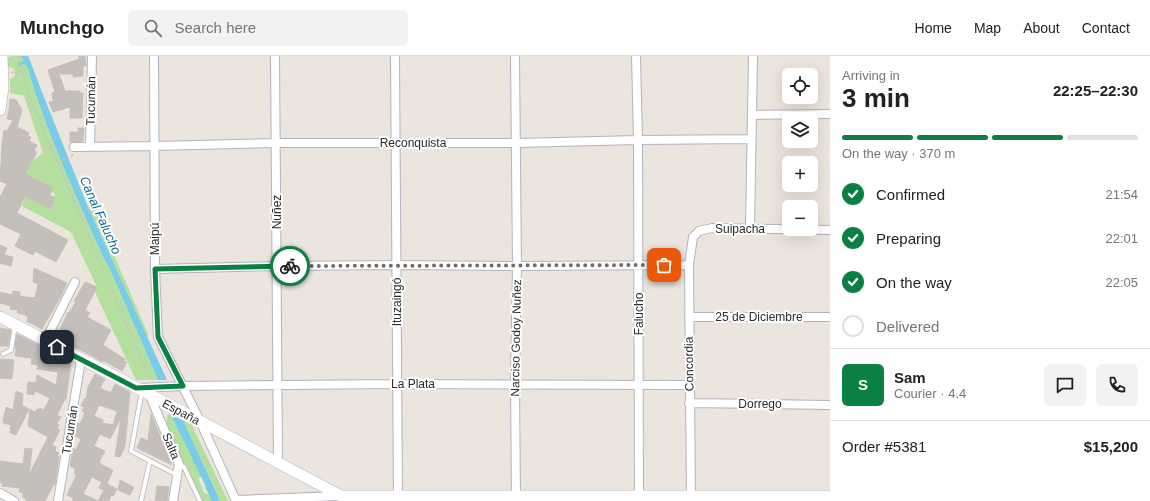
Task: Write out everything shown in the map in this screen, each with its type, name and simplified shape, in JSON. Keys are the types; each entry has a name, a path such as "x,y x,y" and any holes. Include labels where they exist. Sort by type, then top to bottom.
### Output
{"street":[{"name":"Tucumán","path":"90,147 92,56"},
{"name":"Maipú","path":"154,56 155,269 158,337 201,423 235,501"},
{"name":"Nuñez","path":"275,56 278,464"},
{"name":"Ituzaingó","path":"395,56 398,499"},
{"name":"Narciso Godoy Nuñez","path":"515,56 517,143 515,384 516,499"},
{"name":"Falucho","path":"636,56 638,140 639,498"},
{"path":"750,229 753,56"},
{"path":"0,110 3,87 2,61"},
{"path":"752,115 830,114"},
{"name":"Reconquista","path":"74,147 276,143 517,143 751,139"},
{"name":"Suipacha","path":"699,231 712,228 830,230"},
{"name":"Concordia","path":"691,498 689,265 693,237 699,231"},
{"path":"155,269 396,265 689,265"},
{"path":"45,341 75,282"},
{"name":"España","path":"0,317 81,360 145,390 201,423 341,496"},
{"name":"25 de Diciembre","path":"689,317 830,317"},
{"name":"Tucumán","path":"58,501 81,360"},
{"name":"La Plata","path":"145,390 183,386 397,384 689,385"},
{"name":"Salta","path":"145,390 178,464 173,501"},
{"name":"Dorrego","path":"690,404 830,404"},
{"path":"0,493 14,501"},
{"path":"235,501 341,496 398,499 516,499 830,496"}],"lane":[{"path":"4,354 11,350 15,325"},
{"path":"145,390 131,451 177,475"},
{"path":"141,501 150,461"},
{"path":"178,464 184,467 200,501"}],"path":[{"path":"18,56 28,93 57,162 145,390"},
{"path":"2,61 14,73 23,74"},
{"path":"57,162 68,158"}],"green space":[{"path":"11,56 21,56 24,61 23,64 27,66 43,115 62,163 158,380 136,380 95,292 97,287 71,232 22,206 25,196 44,203 53,200 55,194 50,190 22,184 25,166 43,153 24,96 10,93 10,79 14,77 15,73 13,68 8,67 7,58"},
{"path":"88,207 95,211 148,334 148,339"},
{"path":"168,414 171,415 202,477 198,478 204,493 218,495 183,420 192,425 228,501 201,501 193,485 189,472 169,437 166,422"}],"water":[{"path":"21,56 28,56 88,207 167,380 158,380 62,163 43,115 27,66 23,64 19,66 18,63 24,61"},
{"path":"171,415 183,420 218,496 210,495"}],"building":[{"path":"79,56 85,56 86,66 83,66 83,76 73,77 73,74 59,74 65,91 80,91 80,93 83,93 82,118 70,118 70,107 53,112 49,102 53,101 52,93 55,92 48,70 79,59"},
{"path":"10,99 16,100 22,110 17,127 29,133 28,136 31,137 29,141 37,145 34,151 37,152 25,174 53,188 50,195 55,198 50,209 25,196 17,213 68,240 56,262 35,251 33,255 15,246 21,234 0,224 0,197 7,184 0,181 2,144 4,130 7,131 13,120 7,119"},
{"path":"78,128 84,128 83,141 70,142 70,132 78,132"},
{"path":"0,245 7,248 4,255 13,257 11,266 0,263"},
{"path":"34,268 67,283 42,329 27,322 28,316 17,313 18,310 10,309 11,306 0,303 0,292 12,295 13,291 20,292 20,296 35,298 38,284 33,282"},
{"path":"85,282 97,287 85,310 90,313 87,317 111,330 103,345 125,359 124,361 127,362 122,371 61,340 62,338 57,336 68,312 69,313 76,302 74,301"},
{"path":"0,328 11,330 8,346 0,346"},
{"path":"17,334 45,348 44,354 59,356 71,363 66,399 57,415 61,417 57,423 59,425 57,428 60,430 52,445 56,447 55,451 59,453 57,456 59,456 55,485 54,484 45,501 26,501 26,498 23,498 23,493 19,492 20,488 2,486 3,483 0,483 0,461 23,464 25,448 32,449 29,475 48,437 28,426 30,409 35,412 40,408 44,410 50,398 35,391 34,395 27,394 28,382 36,383 37,375 56,385 58,372 37,369 38,365 31,364 32,358 15,356"},
{"path":"0,359 14,360 12,379 0,378"},
{"path":"95,374 105,379 100,388 111,393 115,384 130,392 125,446 120,457 115,456 121,418 110,439 100,434 94,446 105,451 99,462 100,464 113,470 107,484 117,489 113,496 111,495 109,501 98,501 73,501 73,498 67,495 76,476 74,471 76,469 70,466 73,448 76,450 81,439 75,436 77,422 80,424 85,413 82,411 84,407 81,406 84,399 86,399 88,387","holes":["99,405 117,411 113,425 102,423 103,420 94,416","92,477 102,482 99,488 104,490 98,501 83,494"]},
{"path":"16,391 23,394 22,405 29,409 16,435 10,433 11,425 3,423 3,421 6,407 13,410"},
{"path":"151,414 172,465 137,448 141,438 148,441"},
{"path":"120,480 134,487 130,495 118,490"},
{"path":"157,486 169,487 167,501 155,501"}],"waterway":[{"name":"Canal Falucho","path":"209,487 216,501"}],"way so far":[{"path":"290,266 664,265"}],"route":[{"path":"57,347 136,388 183,386 158,337 155,269 290,266"}]}
